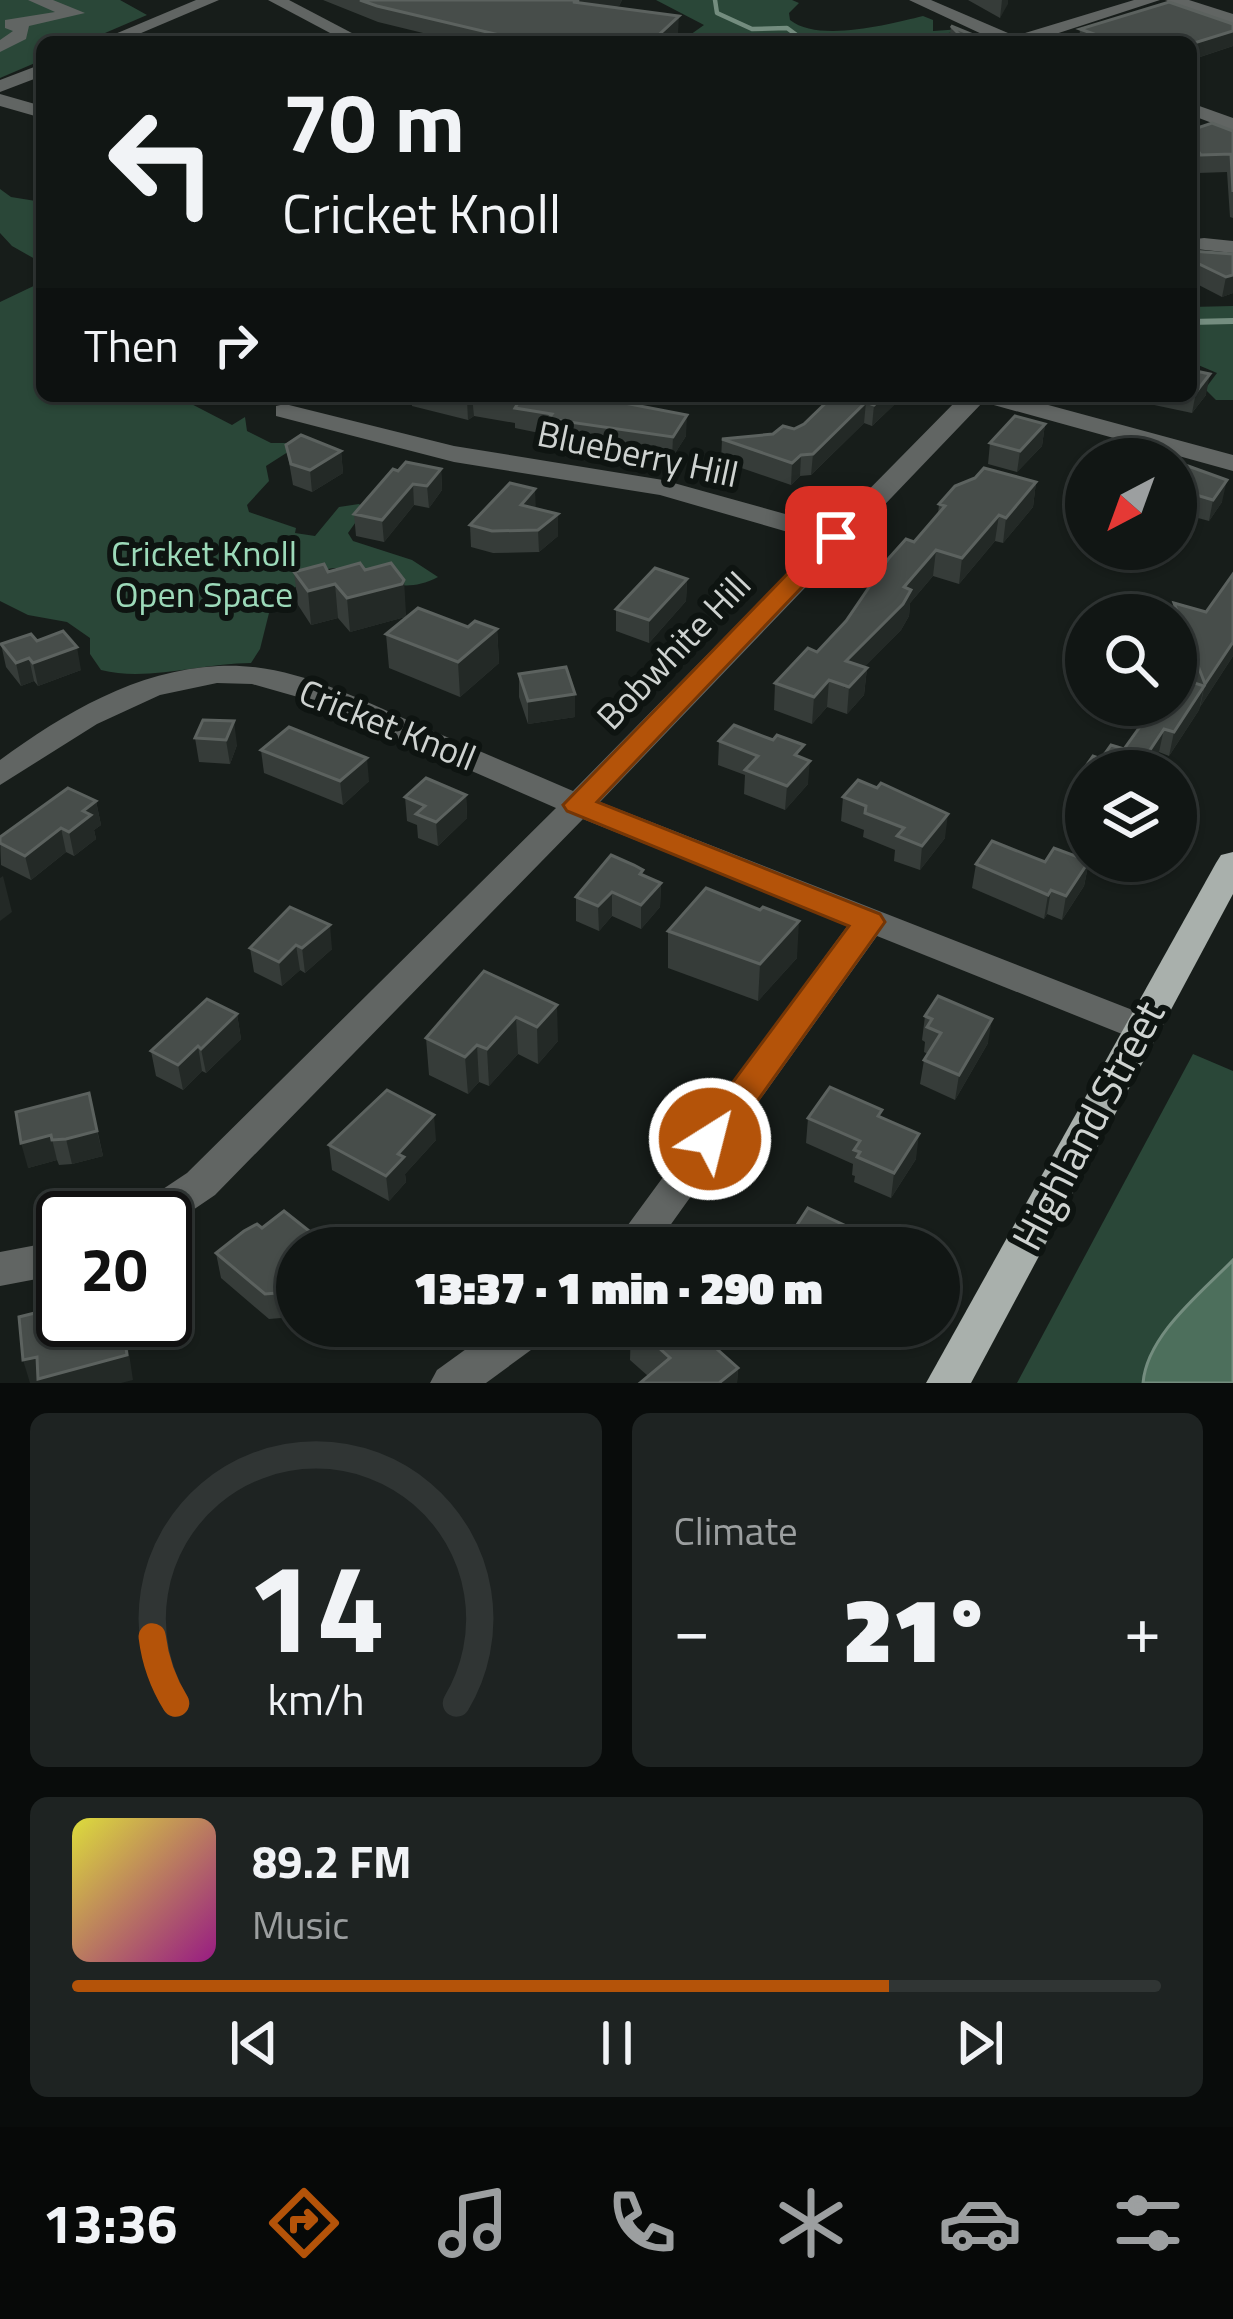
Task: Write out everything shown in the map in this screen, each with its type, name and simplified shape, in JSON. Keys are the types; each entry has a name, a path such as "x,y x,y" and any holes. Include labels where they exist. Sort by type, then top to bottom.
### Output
{"main road":[{"name":"Highland Street","path":"948,1376 1233,862"}],"street":[{"path":"0,47 20,35 22,29 11,24 77,13 36,0"},
{"path":"120,36 211,0"},
{"path":"276,0 348,36"},
{"path":"917,0 999,36"},
{"path":"1033,36 1152,0"},
{"path":"1174,0 1233,20"},
{"path":"0,87 36,72"},
{"path":"0,100 36,110"},
{"path":"1197,112 1233,125"},
{"path":"1204,244 1233,247"},
{"name":"Bobwhite Hill","path":"578,805 969,402"},
{"path":"1009,402 1233,463"},
{"name":"Blueberry Hill","path":"285,411 454,454 663,488 836,537"},
{"name":"Cricket Knoll","path":"0,775 61,729 125,698 185,680 250,675 303,686 578,805 1140,1027"},
{"path":"190,1191 578,805"},
{"path":"646,1227 869,922"},
{"path":"0,1269 36,1262"},
{"path":"452,1383 502,1347"}],"green space":[{"path":"0,0 120,0 147,15 98,36 36,36 36,63 0,78"},
{"path":"656,0 792,0 799,3 789,13 790,20 818,30 855,30 923,16 933,20 933,31 962,29 939,36 688,36 704,25"},
{"path":"0,189 11,197 36,201 36,260 0,233"},
{"name":"Cricket Knoll Open Space","path":"36,285 36,402 188,402 232,425 245,417 247,431 271,443 302,443 266,466 269,481 247,505 249,512 296,528 295,533 315,536 339,507 359,504 365,509 348,533 353,541 412,560 438,577 407,585 348,569 327,569 270,609 260,649 251,663 156,673 101,670 90,654 90,638 67,622 28,615 0,601 0,302"},
{"path":"1233,306 1233,400 1216,400 1205,389 1217,373 1197,365 1197,307"},
{"path":"1193,1054 1233,1071 1233,1383 1017,1383"}],"shaded area":[{"path":"1233,1260 1233,1383 1143,1383 1154,1348 1165,1332"}],"building":[{"path":"360,0 579,0 573,2 679,16 657,36 504,36"},
{"path":"1169,2 1233,24 1233,31 1197,42 1197,36 1099,36 1080,29"},
{"path":"1212,123 1233,131 1233,192 1231,154 1201,155 1197,128"},
{"path":"1197,251 1233,254 1233,275 1226,277 1197,263"},
{"path":"1197,371 1210,374 1197,391"},
{"path":"513,402 619,402 687,415 673,437 548,419 552,414 515,408 518,403"},
{"path":"827,402 866,402 813,454 801,455 792,463 722,439 773,434 783,426 794,429"},
{"path":"1015,416 1045,424 1020,451 990,443"},
{"path":"301,435 341,451 310,470 291,464 286,445"},
{"path":"406,462 441,469 427,486 413,484 382,520 354,514 393,469 398,471"},
{"path":"984,468 1036,482 1006,518 999,515 962,558 936,550 904,587 911,590 903,604 846,661 867,668 849,687 829,680 814,697 775,683 808,648 817,652 846,621 906,539 914,542 945,506 939,504 955,486 975,478"},
{"path":"1197,469 1227,480 1213,500 1197,495"},
{"path":"510,483 535,489 521,505 558,514 538,530 492,531 470,525"},
{"path":"360,563 365,570 391,563 404,580 347,598 335,584 308,591 294,572 324,564 328,572"},
{"path":"655,568 687,579 649,620 616,609"},
{"path":"1233,574 1233,642 1205,684 1197,663 1197,609 1206,612"},
{"path":"418,608 468,627 475,621 497,629 458,662 386,634"},
{"path":"63,631 77,647 33,663 29,658 16,663 1,644 31,634 37,641"},
{"path":"566,667 575,694 528,701 519,674"},
{"path":"203,720 234,721 226,740 195,738"},
{"path":"734,725 773,740 777,735 804,745 795,755 810,761 787,786 745,770 758,756 719,741"},
{"path":"1140,726 1178,726 1174,732 1164,729 1150,750 1107,750 1111,745 1124,749"},
{"path":"289,727 367,758 340,781 261,750"},
{"path":"426,778 466,795 436,822 416,814 425,806 405,797"},
{"path":"858,780 877,788 881,783 948,814 922,846 897,836 904,828 865,813 866,806 843,797"},
{"path":"68,788 96,801 83,811 91,815 69,832 61,828 25,856 0,843 0,837"},
{"path":"992,841 1045,862 1054,848 1065,852 1065,882 1075,882 1066,896 1051,890 1048,895 976,864"},
{"path":"611,855 661,883 641,905 612,892 598,906 576,897"},
{"path":"706,888 799,921 760,964 668,931"},
{"path":"290,907 330,925 302,948 296,945 279,962 250,948"},
{"path":"484,971 557,1005 537,1027 516,1017 487,1049 477,1045 465,1057 426,1038"},
{"path":"938,996 992,1019 959,1075 924,1060 941,1033 927,1027 932,1019 925,1016"},
{"path":"207,999 237,1014 178,1065 151,1051"},
{"path":"830,1087 882,1110 878,1116 919,1134 894,1173 857,1157 860,1152 854,1150 860,1141 808,1118"},
{"path":"387,1090 434,1115 398,1154 404,1157 386,1176 329,1145"},
{"path":"89,1093 97,1131 21,1143 16,1112"},
{"path":"808,1208 848,1227 796,1227"},
{"path":"284,1211 304,1227 276,1227 276,1293 265,1294 216,1253 244,1231 257,1224 262,1228"},
{"path":"36,1313 36,1347 126,1347 127,1355 38,1379 37,1357 23,1360 19,1317"},
{"path":"658,1347 714,1347 738,1368 719,1383 640,1383 670,1358"}],"waterway":[{"path":"715,0 717,13 752,29 787,28 798,36"},
{"path":"1197,322 1233,321"}],"route":[{"path":"710,1139 869,922 578,805 836,537"}]}
